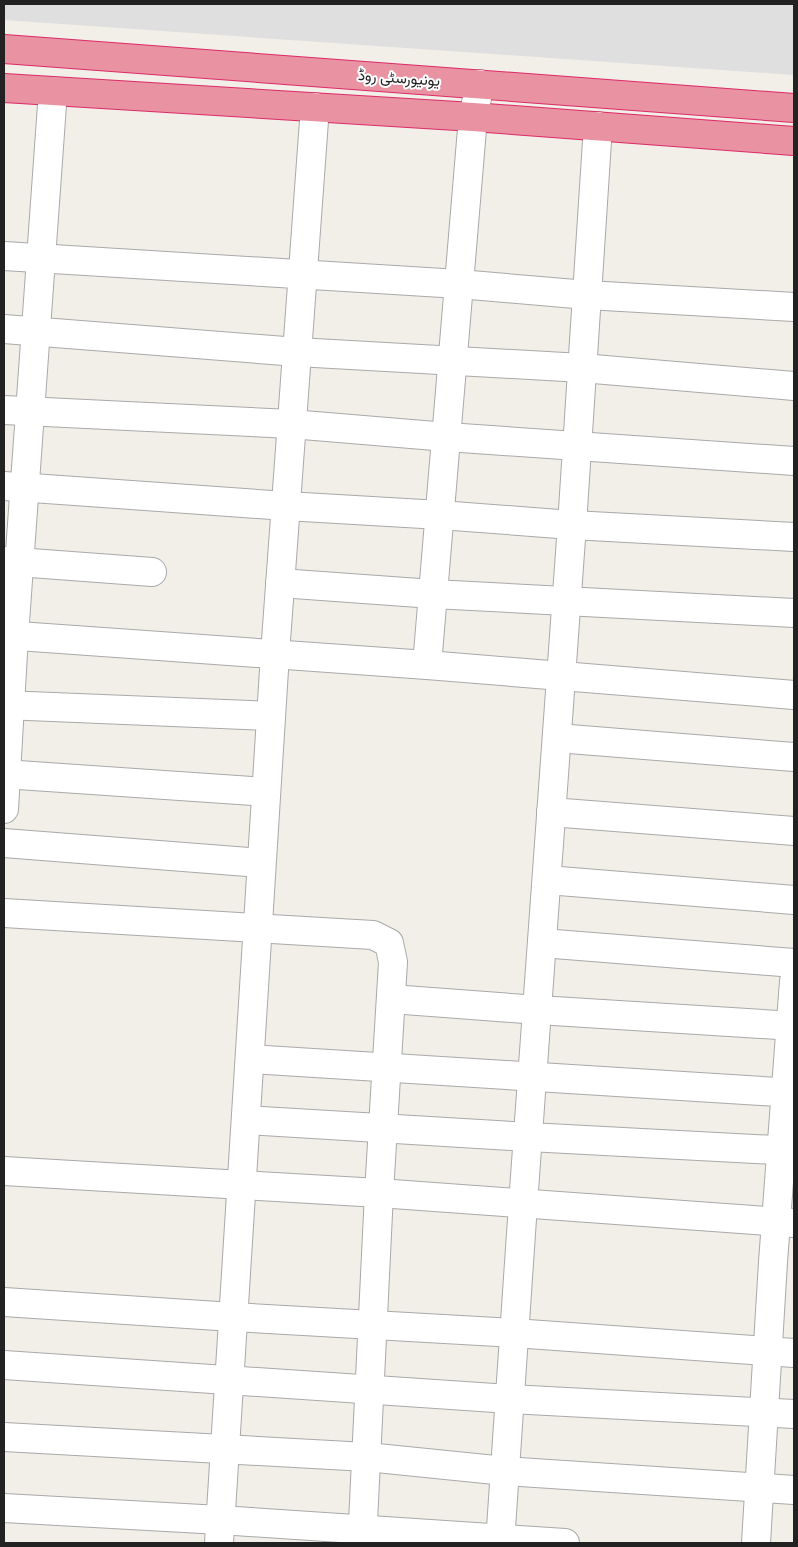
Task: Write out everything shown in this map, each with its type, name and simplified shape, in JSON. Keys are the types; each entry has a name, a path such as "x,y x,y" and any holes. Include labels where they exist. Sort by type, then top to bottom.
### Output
{"highway":[{"name":"یونیورسٹی روڈ","path":"4,49 794,108"},
{"path":"4,88 473,117 794,141"}],"street":[{"path":"427,665 473,117 480,84"},
{"path":"4,809 14,487 30,412 53,91"},
{"path":"219,1532 275,654 315,107"},
{"path":"500,1541 567,600 598,126"},
{"path":"4,256 794,307"},
{"path":"4,329 297,352 582,368 794,386"},
{"path":"4,410 292,424 446,437 794,461"},
{"path":"14,487 572,525 794,537"},
{"path":"12,561 152,572"},
{"path":"280,583 433,594 794,613"},
{"path":"9,636 561,675 794,695"},
{"path":"7,705 271,716"},
{"path":"557,738 794,757"},
{"path":"5,774 266,792"},
{"path":"551,812 794,831"},
{"path":"4,843 261,863"},
{"path":"547,880 794,900"},
{"path":"4,913 373,935 389,943 394,962 379,1193 363,1536"},
{"path":"542,943 794,964"},
{"path":"756,1543 768,1351 785,1222 794,981"},
{"path":"391,999 793,1026"},
{"path":"250,1059 790,1093"},
{"path":"246,1120 788,1151"},
{"path":"4,1171 379,1193 785,1222"},
{"path":"4,1302 514,1333 794,1353"},
{"path":"4,1365 510,1399 794,1414"},
{"path":"4,1437 367,1457 505,1471 794,1490"},
{"path":"4,1508 219,1532 565,1543"}],"shaded area":[{"path":"4,4 794,4 794,75 4,20"}]}
